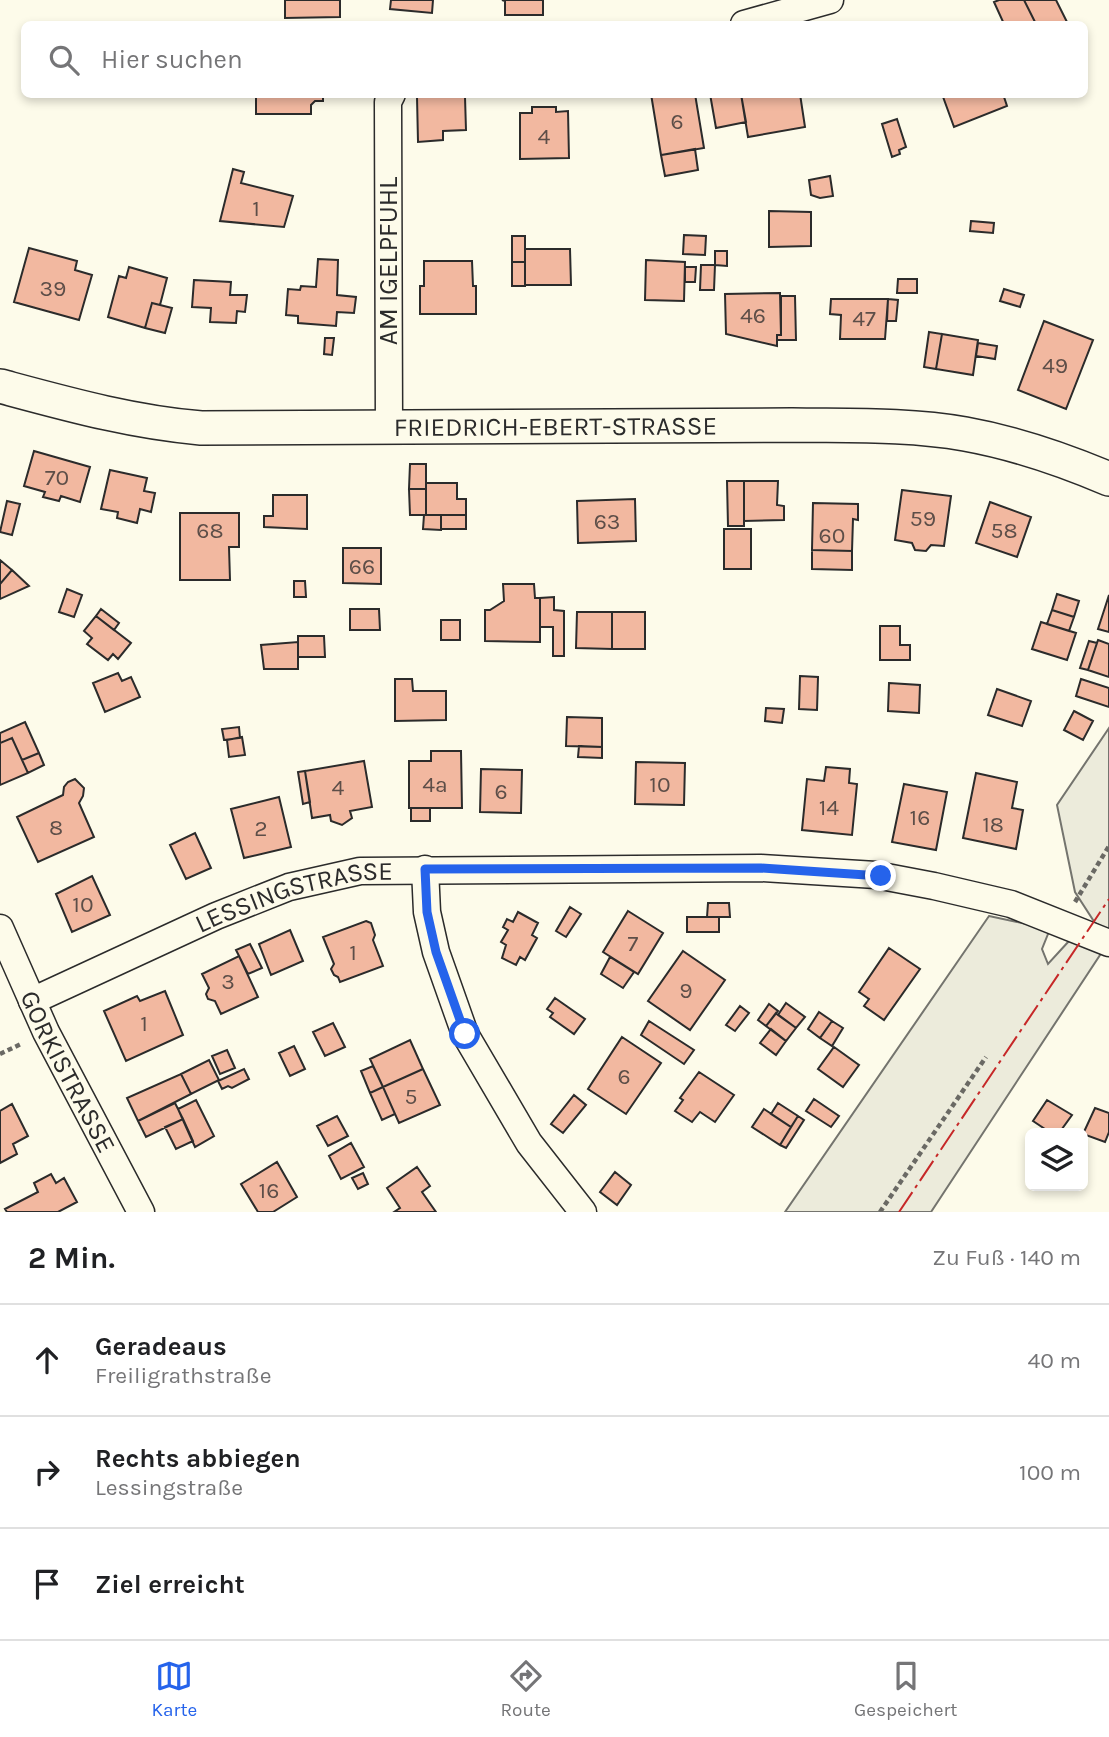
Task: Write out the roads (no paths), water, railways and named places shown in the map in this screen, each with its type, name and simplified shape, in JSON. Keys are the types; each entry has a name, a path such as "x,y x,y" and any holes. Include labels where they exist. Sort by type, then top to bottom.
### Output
{"street":[{"path":"755,21 830,0"},
{"name":"AM IGELPFUHL","path":"389,428 387,190 390,98"},
{"name":"FRIEDRICH-EBERT-STRASSE","path":"0,386 111,416 201,428 877,426 962,433 1007,442 1050,455 1109,479"},
{"name":"LESSINGSTRASSE","path":"32,1001 216,916 289,887 360,871 761,868 881,876 1011,904 1109,943"},
{"path":"425,869 427,912 436,952 465,1034 528,1143 583,1212"},
{"name":"GORKISTRASSE","path":"0,928 32,1001 141,1212"}]}
